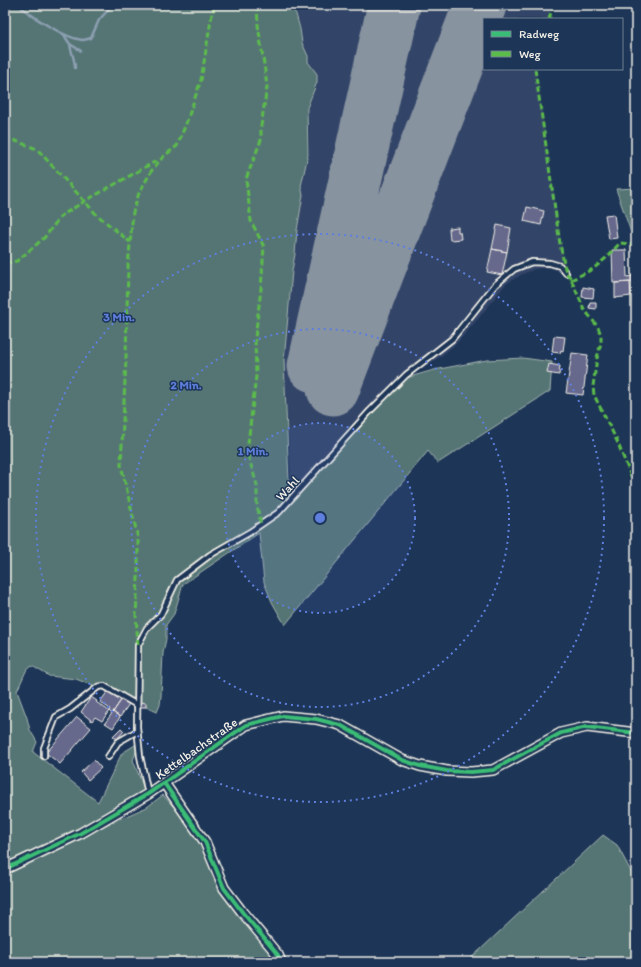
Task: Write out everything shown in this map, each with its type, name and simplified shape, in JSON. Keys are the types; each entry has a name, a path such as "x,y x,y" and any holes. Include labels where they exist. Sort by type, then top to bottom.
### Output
{"street":[{"name":"Kettelbachstraße","path":"5,869 81,833 148,794 246,725 283,716 316,719 340,725 402,760 420,766 447,771 471,772 494,770 561,733 587,727 636,732"},
{"path":"164,783 205,842 224,888 278,955 281,962"}],"lane":[{"name":"Wahl","path":"148,794 140,756 137,731 138,645 147,628 161,614 177,580 210,554 250,532 279,512 406,375 452,339 495,285 509,272 532,262 555,264 560,266 566,273"},
{"path":"44,756 44,748 56,717 70,709 98,687 104,686 137,705"},
{"path":"108,757 118,742 137,731"}],"shaded area":[{"path":"290,5 552,5 548,18 483,18 483,70 536,70 566,273 550,268 535,269 506,284 457,343 440,357 406,378 321,461 292,495 284,362 291,272 302,197 301,186 309,154 308,108 317,82 308,62 308,56 302,43 296,14"}],"green space":[{"path":"5,5 290,5 296,14 302,43 308,56 308,62 317,74 317,82 307,108 308,155 301,186 303,195 292,271 284,361 290,506 292,495 315,476 341,446 406,378 434,370 487,360 523,358 552,362 550,391 438,463 428,451 285,625 272,602 264,582 259,533 183,584 174,614 166,625 161,696 160,705 157,712 76,679 49,676 32,666 26,671 17,691 30,730 37,742 33,752 98,802 122,753 140,742 133,760 148,799 5,866"},
{"path":"636,188 636,247 616,189"},
{"path":"163,795 205,842 224,888 281,962 5,962 5,873 80,836 147,807"},
{"path":"603,835 617,845 636,881 636,962 467,962"}],"building":[{"path":"527,207 544,211 541,225 524,221"},
{"path":"614,214 617,238 609,239 605,215"},
{"path":"497,225 511,228 507,252 492,249"},
{"path":"458,227 458,232 460,232 461,239 450,240 449,228"},
{"path":"492,249 507,252 502,275 487,272"},
{"path":"612,250 626,250 627,277 633,276 633,282 613,283"},
{"path":"630,282 631,296 615,298 615,283"},
{"path":"583,287 594,289 593,298 582,297"},
{"path":"590,302 596,302 596,309 589,308"},
{"path":"554,336 565,337 563,351 561,350 560,353 552,352"},
{"path":"572,353 588,355 583,395 566,393"},
{"path":"549,364 560,366 559,375 547,373"},
{"path":"108,691 121,700 112,714 109,711 110,709 100,702"},
{"path":"91,697 109,711 102,721 95,717 92,721 81,712"},
{"path":"122,699 129,704 120,717 113,712"},
{"path":"140,702 146,703 146,707 140,707"},
{"path":"113,712 120,717 113,728 105,723"},
{"path":"77,717 91,728 60,764 46,753"},
{"path":"121,728 124,731 117,739 113,736"},
{"path":"94,760 101,768 88,780 81,772"}],"waterway":[{"path":"19,5 49,26 67,35 82,40 91,38 99,20 109,9"},
{"path":"63,34 70,44 81,51"},
{"path":"70,44 75,68"}],"runway":[{"path":"314,366 394,5"},
{"path":"333,389 480,5"}],"marked path":[{"path":"138,645 136,615 138,538 121,465 126,359 128,266 133,212 139,193 152,170 163,157 177,146 187,121 201,80 212,14 215,5"},
{"path":"257,5 258,25 267,87 261,126 261,140 246,179 251,221 264,247 255,338 256,376 247,452 257,485 257,505 261,525"},
{"path":"549,18 553,5"},
{"path":"535,70 560,244 566,273 570,277 584,309 598,327 601,335 601,343 593,386 594,395 617,441 636,489"},
{"path":"5,137 37,149 96,214 130,242"},
{"path":"5,263 17,261 44,238 61,216 158,160"},
{"path":"571,280 593,269 620,243 636,245"}],"cycle path":[{"path":"5,869 81,833 148,794 246,725 283,716 316,719 340,725 402,760 420,766 447,771 471,772 493,770 561,733 587,727 636,733"},
{"path":"164,783 205,842 224,888 278,955 281,962"}]}
